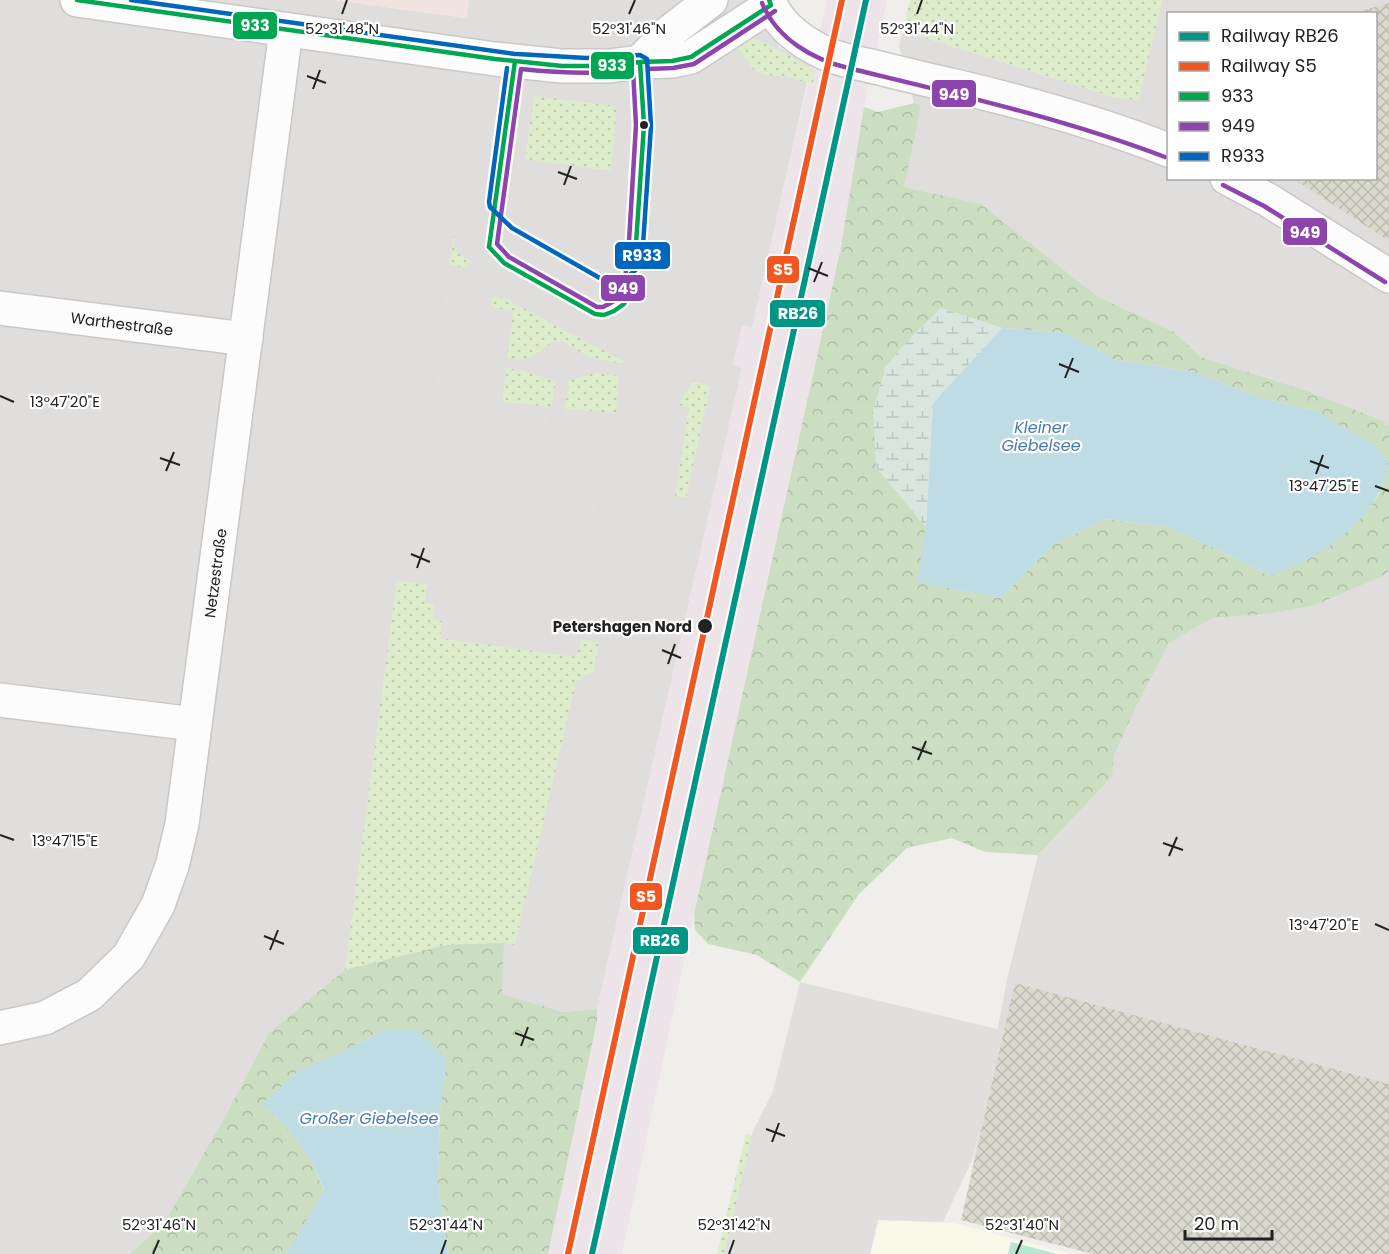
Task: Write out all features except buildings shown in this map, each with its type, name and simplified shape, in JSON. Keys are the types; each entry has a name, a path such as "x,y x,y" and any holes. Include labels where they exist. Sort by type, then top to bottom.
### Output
{"street":[{"path":"77,0 562,66 672,62 691,57 770,3 783,25 807,44 830,55 903,75 998,96 1108,128 1167,150"},
{"path":"639,62 667,34 711,0"},
{"name":"Netzestraße","path":"0,1028 45,1018 90,995 129,956 158,906 172,866 182,824 286,30"},
{"path":"1231,180 1268,200 1389,276"},
{"name":"Warthestraße","path":"0,308 246,339"},
{"path":"0,700 194,724"}],"shaded area":[{"path":"0,0 334,0 466,18 469,0 754,0 780,48 811,65 752,328 742,326 733,365 742,368 597,1009 563,1012 501,994 504,943 269,1034 163,1225 129,1254 0,1254"},
{"path":"334,0 469,0 467,18"},
{"path":"827,0 887,0 864,107 840,252 694,914 622,1254 548,1254 597,1021 597,1009 742,368 733,366 742,325 752,327"},
{"path":"1162,0 1389,0 1389,425 1308,391 1201,357 1174,332 1097,296 981,204 903,187 921,105 914,103 899,46 903,31 1114,97 1138,100"},
{"path":"1389,3 1389,241 1296,180 1377,180 1377,12 1363,12"},
{"path":"490,36 597,39 596,48 551,48 489,44"},
{"path":"444,295 489,302 492,309 513,311 506,355 486,352 484,364 505,367 501,403 550,408 547,428 560,430 563,409 609,414 581,621 429,599 430,583 408,580 413,534 435,536 437,521 417,518 421,489 442,490 443,478 422,476 430,424 450,426 452,415 431,412 439,359 455,361 457,349 438,346"},
{"path":"1389,571 1389,1254 1275,1254 971,1175 1007,979 1038,855 1112,777 1113,755 1169,643 1213,618 1267,614 1313,606 1381,577"},
{"path":"800,982 1001,1030 1000,1044 972,1160 943,1222 878,1220 870,1254 724,1254 753,1131 773,1091"},
{"path":"1015,983 1389,1084 1389,1254 1093,1254 961,1220"},
{"path":"879,1220 954,1223 1071,1254 871,1254"}],"green space":[{"path":"910,0 1162,0 1139,100 1114,97 903,31"},
{"path":"746,37 773,47 815,71 813,84 783,76 766,75 754,70 734,41"},
{"path":"534,96 617,106 611,171 525,159"},
{"path":"914,103 921,105 904,187 981,204 1097,296 1174,332 1201,357 1308,391 1389,425 1389,571 1381,577 1313,606 1267,614 1213,618 1169,643 1114,755 1112,777 1038,855 985,852 952,838 907,848 859,894 800,982 757,955 708,944 695,930 694,914 840,252 864,107 878,112","holes":["941,308 1002,328 1065,333 1113,359 1194,372 1258,397 1315,411 1380,493 1362,517 1338,539 1270,576 1166,526 1104,519 1053,545 1001,598 918,582 926,527 876,467 885,368"]},
{"path":"455,227 456,251 469,259 467,268 449,265"},
{"path":"492,296 504,298 627,363 589,357 563,342 553,342 531,357 517,360 507,357 513,311 495,308 491,305"},
{"path":"941,308 1002,328 933,403 926,527 876,467 873,411 885,368"},
{"path":"506,368 524,371 556,382 551,407 502,402"},
{"path":"595,373 619,376 616,413 564,409 569,380"},
{"path":"694,381 710,386 686,498 675,496 689,407 679,405"},
{"path":"397,580 427,584 425,602 435,605 433,619 442,621 440,638 577,657 581,639 599,642 594,671 576,682 515,945 504,943 447,945 345,970"},
{"path":"504,943 502,994 563,1012 597,1009 597,1021 548,1254 448,1254 438,1183 440,1110 446,1059 386,1029 354,1046 261,1105 286,1126 312,1162 324,1191 286,1254 129,1254 163,1225 228,1111 269,1033 345,970 447,945"},
{"path":"746,1134 771,1138 725,1254 717,1254"},
{"path":"1011,1242 1057,1254 1008,1254"}],"water":[{"name":"Kleiner Giebelsee","path":"1002,328 1065,333 1113,359 1194,372 1258,397 1315,411 1375,445 1388,463 1379,493 1361,518 1338,540 1307,560 1270,576 1166,526 1104,519 1053,545 1001,598 917,582 926,527 933,403"},
{"name":"Großer Giebelsee","path":"386,1029 418,1030 447,1059 440,1110 438,1183 448,1254 286,1254 324,1190 312,1162 286,1126 261,1105 298,1071"}],"rail line":[{"name":"S5","path":"568,1254 842,0"},
{"name":"RB26","path":"592,1254 866,0"}],"transit line":[{"name":"933","path":"77,0 495,59 562,66 609,66 672,61 691,57 771,5 769,0"},
{"name":"R933","path":"131,0 515,54"},
{"name":"949","path":"762,3 786,37 821,59 1087,130 1165,157"},
{"name":"949","path":"648,69 694,64 775,11"},
{"name":"R933","path":"507,68 490,207 512,228 605,281 622,279 636,269 642,260 651,126 647,59 640,55 586,58 517,54"},
{"name":"933","path":"489,247 515,61"},
{"name":"933","path":"489,247 504,263 595,314 604,315 624,304 630,292 635,259 644,125 640,62"},
{"name":"949","path":"521,69 577,73 633,70 636,125 628,258 623,290 618,299 603,307 597,307 509,257 497,244 521,69"},
{"name":"949","path":"1223,185 1264,206 1385,282"}],"place":[{"name":"Petershagen Nord","path":"705,626"}]}
